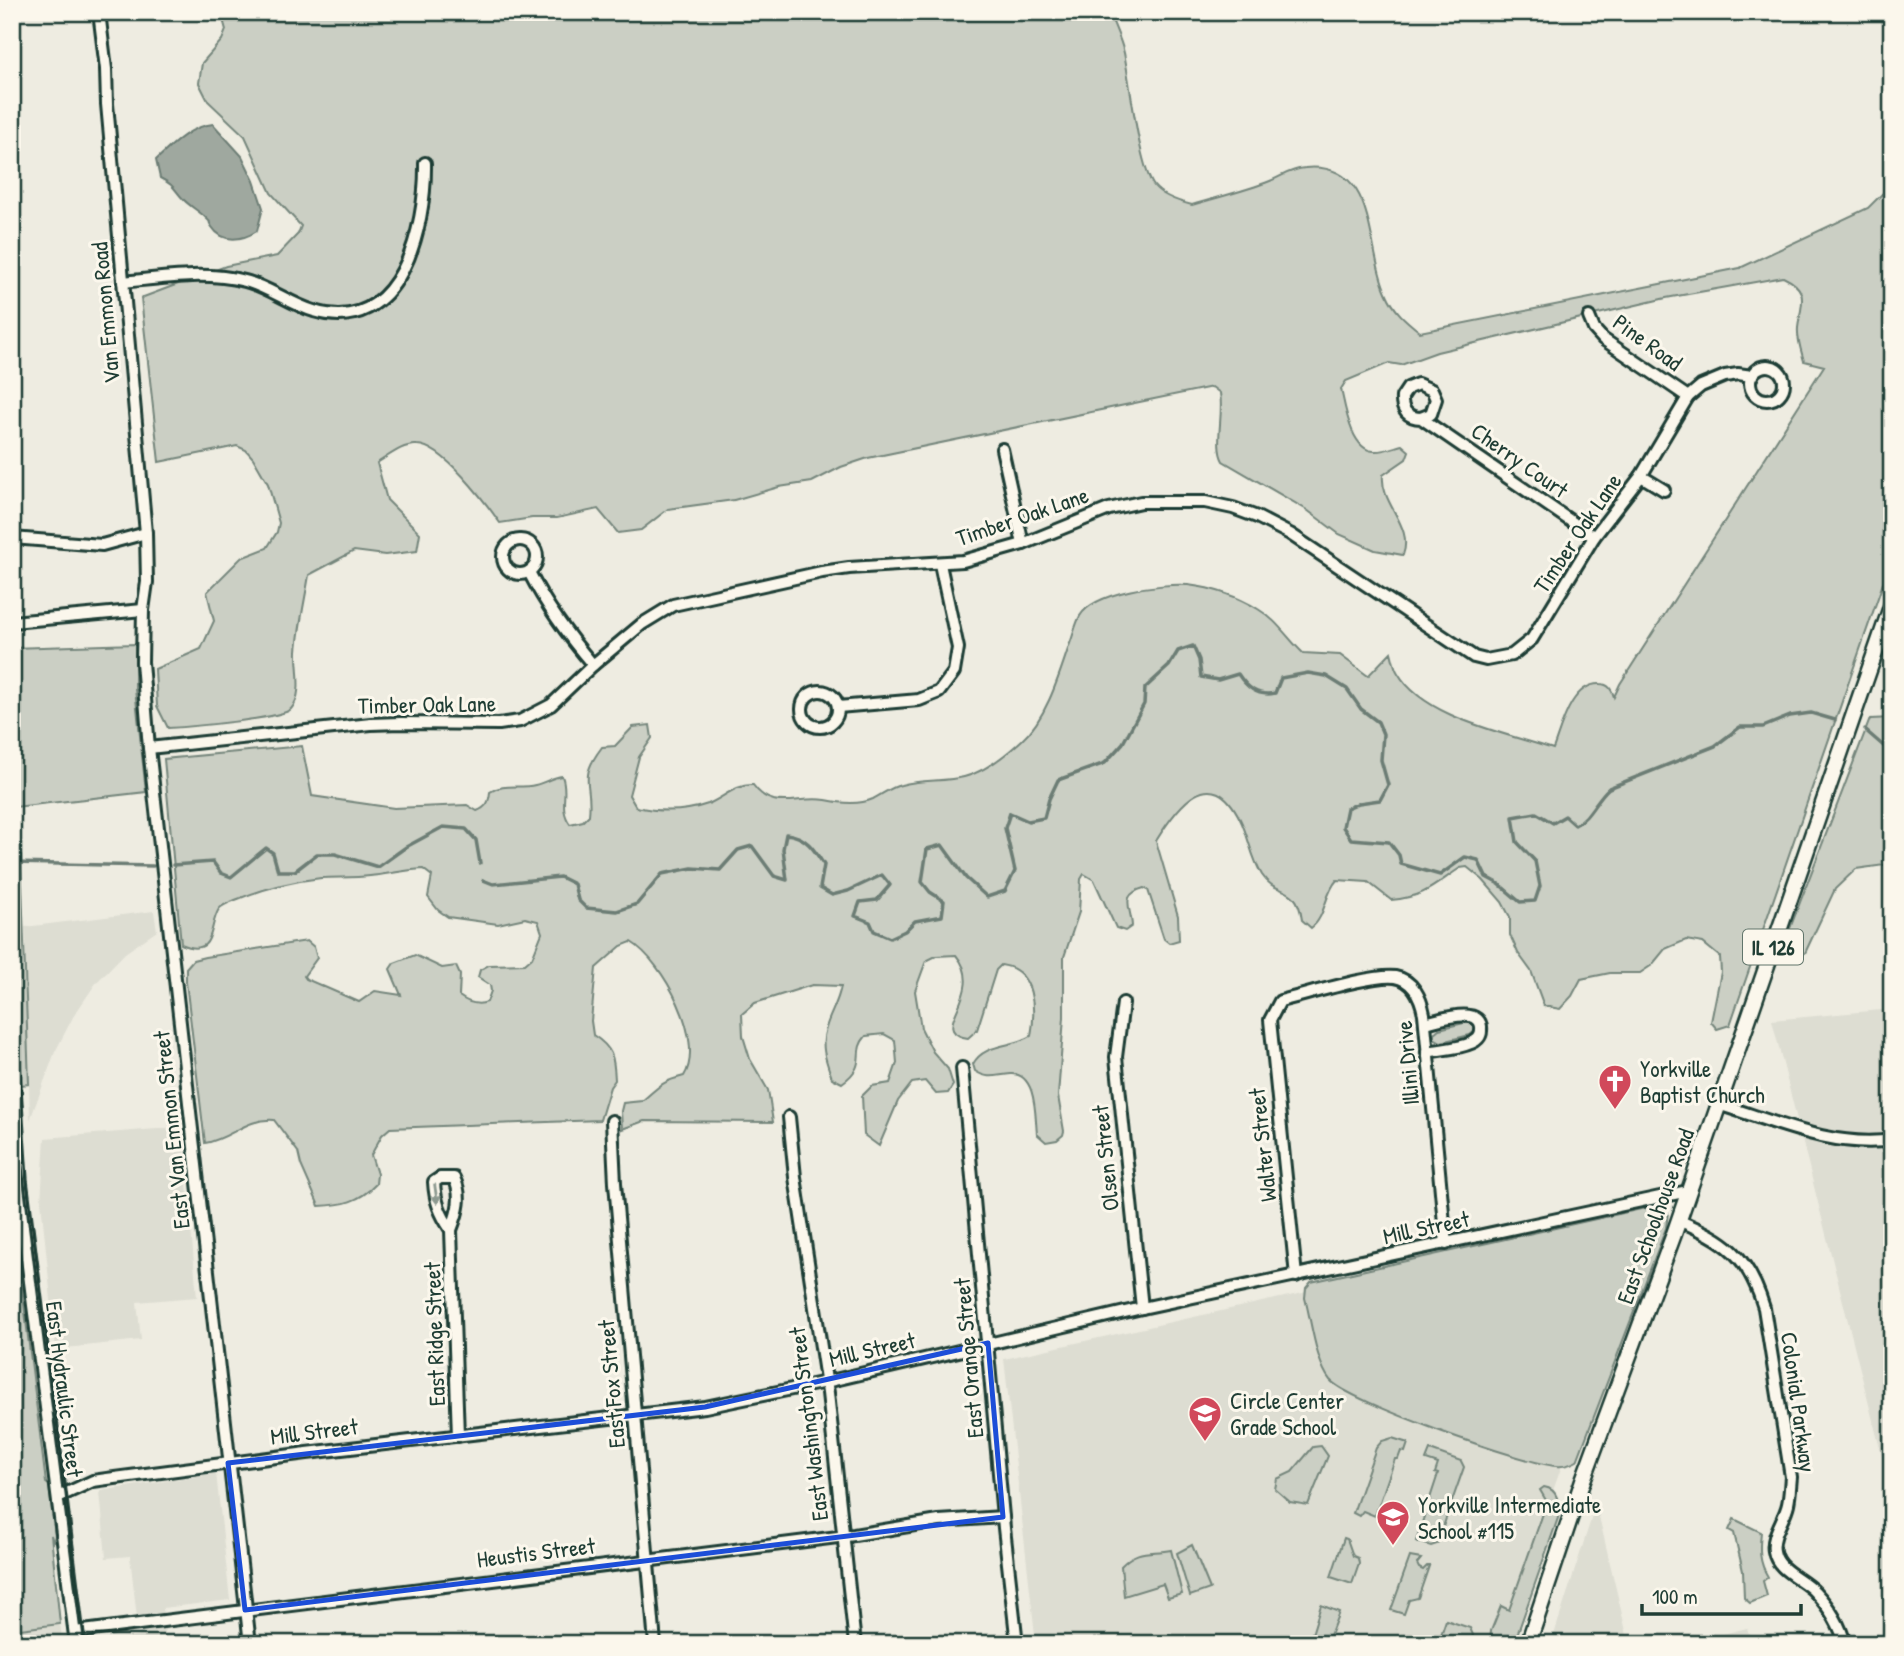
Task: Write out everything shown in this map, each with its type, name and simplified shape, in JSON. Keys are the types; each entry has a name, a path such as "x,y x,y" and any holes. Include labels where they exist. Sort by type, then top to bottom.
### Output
{"main road":[{"name":"East Schoolhouse Road","path":"1528,1644 1583,1480 1678,1220 1892,604"}],"street":[{"name":"Van Emmon Road","path":"99,12 146,533 147,582 143,610"},
{"path":"123,282 216,276 247,281 313,311 337,315 356,314 378,304 399,278 417,235 425,194 425,163"},
{"name":"Pine Road","path":"1589,317 1594,329 1603,339 1688,397"},
{"path":"1688,397 1701,386 1726,376 1752,376"},
{"name":"Timber Oak Lane","path":"149,748 363,725 499,724 520,721 551,705 655,614 673,605 822,572 849,568 940,564 979,558 1023,544 1109,509 1141,502 1205,502 1257,517 1290,534 1474,657 1486,660 1512,656 1532,639 1594,537 1641,476 1688,397"},
{"name":"Cherry Court","path":"1421,418 1594,537"},
{"path":"1002,449 1023,544"},
{"path":"1641,476 1664,490"},
{"path":"12,538 102,545 146,533"},
{"path":"838,707 919,700 939,692 954,672 958,648 940,564"},
{"path":"529,572 562,628 593,666"},
{"path":"12,622 143,610"},
{"name":"East Van Emmon Street","path":"143,610 142,663 149,748 250,1644"},
{"name":"Illini Drive","path":"1274,1010 1280,1001 1378,978 1395,977 1417,992 1425,1023 1446,1244"},
{"name":"Olsen Street","path":"1123,1003 1116,1057 1142,1308"},
{"name":"Walter Street","path":"1274,1010 1270,1020 1296,1276"},
{"path":"1425,1023 1466,1014 1475,1017 1482,1032 1471,1044 1427,1052"},
{"name":"East Orange Street","path":"962,1068 1017,1644"},
{"path":"1718,1104 1841,1141 1874,1143 1892,1140"},
{"name":"East Washington Street","path":"789,1116 795,1177 826,1382 855,1644"},
{"name":"East Fox Street","path":"612,1121 655,1644"},
{"name":"East Hydraulic Street","path":"12,1140 75,1638"},
{"name":"Mill Street","path":"58,1497 93,1481 705,1407 826,1382 1142,1308 1688,1191"},
{"name":"Colonial Parkway","path":"1678,1220 1722,1240 1742,1261 1756,1282 1764,1308 1791,1477 1789,1503 1773,1541 1774,1553 1779,1563 1813,1590 1830,1611 1842,1631 1845,1644"},
{"name":"East Ridge Street","path":"451,1230 458,1436"},
{"name":"Heustis Street","path":"75,1638 245,1610 843,1536 939,1521 1003,1517"}],"highlighted area":[{"path":"988,1343 1003,1517 245,1610 228,1463 705,1407"}],"shaded area":[{"path":"221,12 1109,12 1124,53 1144,161 1157,190 1192,205 1251,188 1305,168 1329,169 1346,178 1358,192 1365,210 1389,299 1400,315 1420,332 1740,268 1868,208 1892,184 1892,557 1730,1025 1717,1029 1711,1022 1721,972 1720,957 1703,943 1686,940 1665,949 1652,965 1640,973 1610,973 1581,979 1572,996 1560,1009 1544,1006 1531,971 1518,953 1510,935 1510,917 1502,902 1483,880 1467,867 1460,868 1421,893 1403,899 1391,900 1368,882 1337,880 1320,918 1311,928 1302,920 1296,900 1262,875 1240,819 1229,802 1218,793 1206,791 1195,795 1184,804 1156,841 1178,916 1179,940 1169,943 1164,939 1148,890 1144,888 1131,894 1128,903 1132,926 1125,931 1116,928 1094,880 1084,874 1081,879 1079,912 1064,957 1064,1017 1058,1096 1064,1131 1057,1140 1046,1142 1037,1134 1033,1097 1026,1080 1011,1074 984,1075 975,1071 973,1064 984,1052 1031,1036 1033,1003 1027,982 1012,968 1001,965 996,970 977,1030 968,1038 959,1036 953,1030 952,1024 966,978 956,955 936,956 926,961 915,991 921,1028 933,1052 948,1069 953,1085 948,1093 936,1094 925,1081 912,1083 898,1101 879,1146 864,1135 862,1096 872,1086 890,1083 897,1063 895,1040 884,1034 866,1036 859,1048 855,1070 842,1083 832,1078 826,1059 824,1035 841,986 812,985 755,1003 742,1014 743,1036 750,1059 768,1090 773,1122 644,1121 622,1129 623,1103 642,1101 665,1083 684,1076 689,1061 690,1043 678,1003 668,984 656,966 631,942 621,946 596,968 591,1021 593,1035 605,1044 611,1054 615,1080 610,1087 600,1120 390,1128 382,1135 371,1155 377,1174 376,1184 357,1199 328,1206 319,1206 298,1152 274,1120 246,1125 205,1143 186,982 186,968 193,960 307,941 314,947 317,958 304,976 306,979 359,1002 375,991 401,995 390,969 394,963 415,955 442,968 456,966 460,975 459,996 480,1004 487,1002 491,991 490,985 478,977 480,970 489,965 525,964 532,958 542,933 538,921 525,918 498,924 448,917 438,910 428,897 432,876 423,869 364,877 311,879 258,892 219,909 206,944 193,947 181,944 164,759 302,746 312,796 394,808 467,805 477,811 485,806 490,792 495,789 535,785 562,776 566,818 570,824 583,821 589,815 588,774 602,747 615,746 633,727 650,725 652,738 639,757 629,795 636,807 654,810 690,809 708,804 747,785 753,785 761,793 778,801 816,799 843,803 862,802 901,785 964,777 995,762 1022,740 1038,721 1056,683 1078,620 1088,608 1113,595 1176,585 1206,588 1242,600 1271,619 1303,653 1340,655 1368,676 1391,652 1398,673 1410,689 1427,702 1468,722 1553,749 1569,708 1582,691 1590,686 1603,684 1610,688 1614,697 1824,366 1804,361 1798,332 1801,292 1783,277 1666,298 1437,352 1401,365 1389,363 1346,381 1341,389 1350,426 1360,443 1366,449 1374,451 1402,445 1409,451 1406,459 1383,475 1386,496 1404,534 1403,555 1375,550 1339,534 1307,510 1223,461 1219,447 1220,393 1212,387 868,458 841,467 812,482 779,487 734,500 668,509 641,530 618,533 598,509 557,518 532,518 500,523 463,476 439,454 417,445 406,446 377,463 387,500 420,533 417,551 385,555 354,551 309,575 297,651 298,689 291,709 253,719 168,728 157,706 155,669 201,649 214,621 207,592 241,558 267,548 279,523 268,484 246,450 237,446 159,462 141,298 226,266 277,256 298,234 301,226 271,193 245,136 208,101 199,83 202,63 222,40 226,30"},
{"path":"213,124 242,156 263,208 257,231 246,237 233,239 222,236 172,186 160,178 156,160 189,132"},
{"path":"135,644 135,689 146,792 15,807 12,648"},
{"path":"1892,718 1892,864 1856,869 1835,889 1805,953 1793,955 1786,946 1786,939 1870,719"},
{"path":"12,855 21,855 29,1084 12,1086"},
{"path":"154,911 157,931 125,953 96,983 73,1017 55,1052 30,1120 25,927"},
{"path":"1892,1009 1892,1496 1772,1020"},
{"path":"1468,1022 1475,1026 1475,1031 1470,1035 1441,1042 1434,1038 1434,1033 1439,1029"},
{"path":"182,1127 197,1297 137,1302 141,1340 56,1349 41,1201 45,1138"},
{"path":"1659,1205 1668,1213 1666,1228 1577,1461 1559,1466 1538,1463 1438,1430 1344,1390 1330,1380 1325,1372 1305,1298 1306,1288 1311,1282"},
{"path":"1641,1218 1646,1227 1499,1644 1036,1644 1004,1359"},
{"path":"12,1247 17,1247 46,1483 49,1485 60,1624 12,1630"},
{"path":"1392,1438 1408,1443 1405,1452 1401,1451 1398,1459 1395,1459 1375,1516 1363,1511 1359,1516 1353,1513 1376,1448 1382,1441"},
{"path":"1321,1446 1328,1456 1308,1505 1290,1502 1275,1489 1277,1479 1292,1472 1313,1447"},
{"path":"1430,1450 1461,1461 1464,1467 1437,1544 1431,1546 1416,1541 1438,1474 1435,1473 1438,1464 1426,1460"},
{"path":"216,1473 230,1600 163,1608 166,1644 116,1644 116,1640 139,1636 130,1556 106,1558 100,1491"},
{"path":"1544,1487 1556,1494 1558,1518 1517,1635 1490,1643 1491,1631 1501,1606 1509,1610 1547,1502 1540,1490"},
{"path":"1596,1504 1629,1644 1551,1644"},
{"path":"1734,1519 1761,1532 1760,1556 1768,1577 1763,1581 1767,1596 1750,1603 1744,1598 1743,1571 1734,1533 1729,1530"},
{"path":"1344,1538 1347,1539 1353,1556 1358,1558 1359,1564 1352,1584 1331,1577"},
{"path":"1192,1545 1210,1589 1190,1596 1177,1553"},
{"path":"1171,1550 1182,1594 1168,1598 1163,1584 1124,1596 1121,1566 1127,1560 1139,1554"},
{"path":"1410,1557 1421,1559 1417,1564 1423,1570 1429,1566 1418,1598 1409,1600 1404,1614 1391,1610"},
{"path":"1321,1605 1339,1612 1329,1638 1333,1644 1309,1644"},
{"path":"1446,1620 1470,1628 1473,1635 1470,1644 1438,1644"},
{"path":"60,1624 63,1644 12,1644 12,1630"},
{"path":"1747,1628 1752,1644 1684,1644"}],"waterway":[{"path":"483,880 493,884 560,877 574,884 578,900 586,908 617,911 637,904 662,874 692,868 720,870 738,850 752,846 774,876 787,880 783,849 786,834 804,840 817,854 824,865 820,888 832,895 848,891 882,875 890,885 877,900 860,902 855,916 870,922 874,931 890,938 905,931 915,921 942,916 944,901 930,892 922,882 927,849 942,845 966,878 987,897 1005,891 1015,871 1005,828 1010,813 1028,821 1044,818 1058,780 1105,763 1123,743 1144,704 1145,688 1169,666 1178,651 1193,646 1199,660 1201,677 1218,680 1238,674 1254,690 1269,694 1275,693 1281,678 1308,673 1326,676 1347,689 1361,709 1378,722 1383,734 1381,760 1388,785 1380,800 1347,808 1343,827 1351,839 1389,842 1399,855 1401,864 1440,875 1465,857 1478,860 1486,877 1520,902 1535,901 1540,886 1535,861 1517,842 1513,817 1536,813 1553,823 1565,816 1575,825 1585,818 1609,788 1715,746 1740,727 1763,727 1790,716 1811,713 1835,720"},
{"path":"1865,730 1887,749 1892,749"},
{"path":"173,865 213,862 221,873 231,877 266,848 273,853 278,871 295,871 317,854 335,854 378,867 406,847 443,827 466,829 476,840 480,863"},
{"path":"12,863 153,866"}],"railway":[{"path":"12,955 27,1181 85,1644"}],"place":[{"name":"Yorkville Baptist Church","path":"1615,1111"},
{"name":"Circle Center Grade School","path":"1205,1443"},
{"name":"Yorkville Intermediate School #115","path":"1393,1547"}]}
